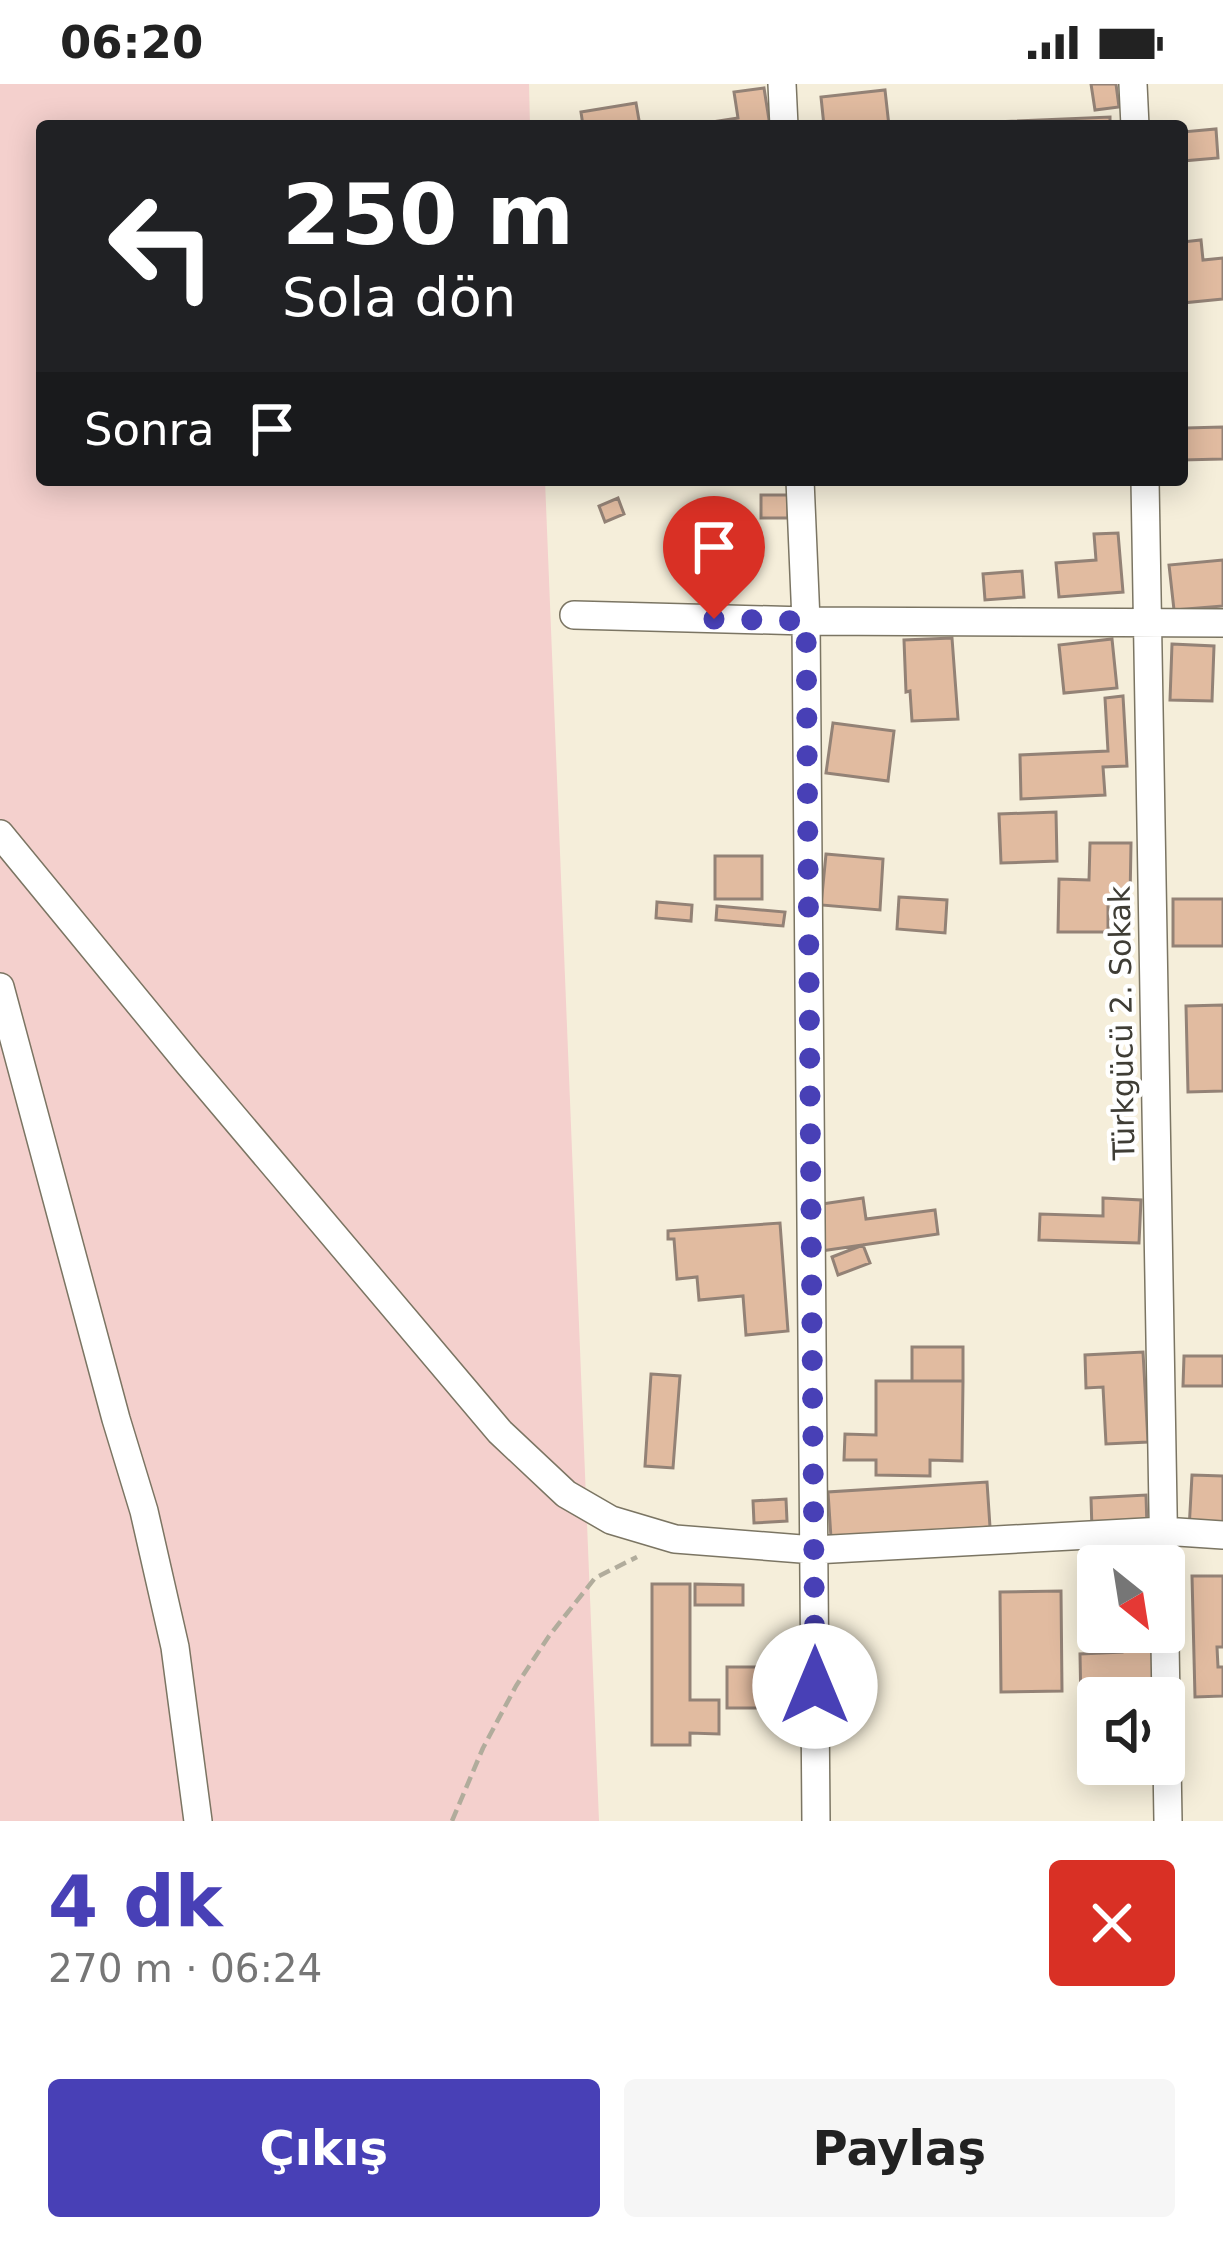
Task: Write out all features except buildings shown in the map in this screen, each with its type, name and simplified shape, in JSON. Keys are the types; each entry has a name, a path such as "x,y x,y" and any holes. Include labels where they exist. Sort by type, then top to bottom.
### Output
{"street":[{"path":"782,84 784,120"},
{"path":"1133,84 1135,120"},
{"path":"800,486 806,621 816,1821"},
{"name":"Türkgücü 2. Sokak","path":"1145,486 1163,1545"},
{"path":"574,615 1223,623"},
{"path":"0,834 500,1432 566,1494 611,1520 675,1539 814,1550 1163,1532 1223,1535"},
{"path":"0,987 144,1511 175,1647 199,1821"},
{"path":"1165,1653 1168,1821"}],"path":[{"path":"452,1821 483,1748 549,1636 595,1578 675,1539"}],"shaded area":[{"path":"0,84 529,84 530,120 36,120 36,486 545,486 599,1821 0,1821"}],"route":[{"path":"714,619 806,621 815,1686"}]}
